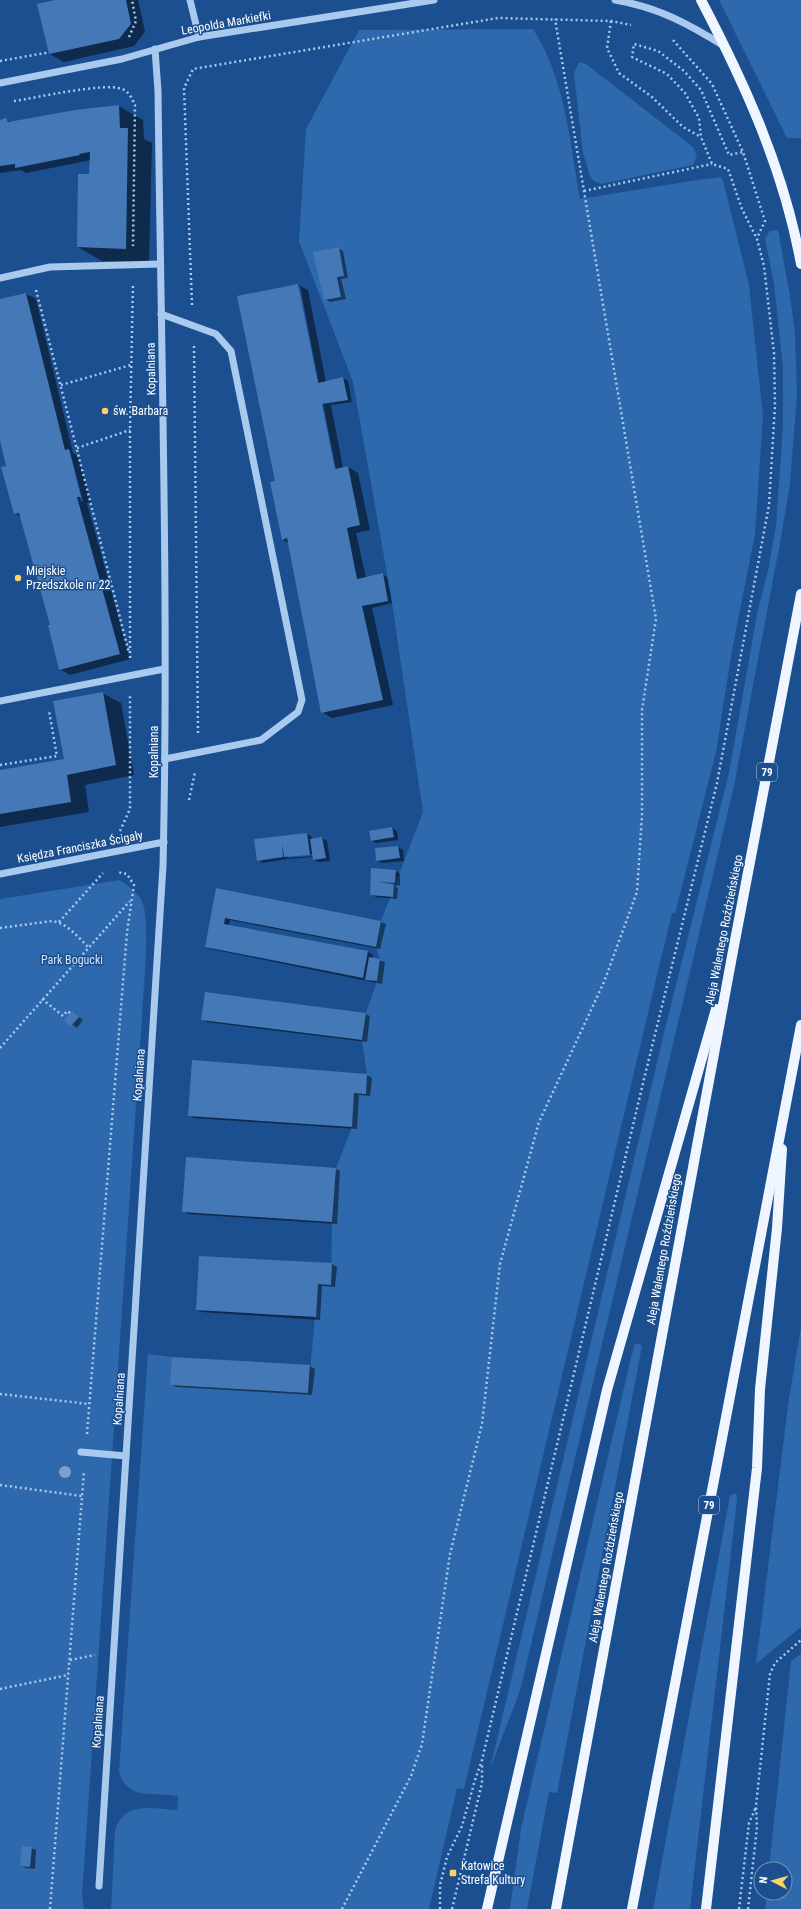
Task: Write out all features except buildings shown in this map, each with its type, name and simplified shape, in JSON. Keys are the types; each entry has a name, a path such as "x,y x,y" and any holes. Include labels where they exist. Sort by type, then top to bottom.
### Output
{"main road":[{"path":"701,0 725,47 772,154 792,222 801,264"},
{"name":"Aleja Walentego Roździeńskiego","path":"556,1909 733,951 801,594"},
{"path":"487,1909 607,1390 733,951"},
{"name":"79","path":"632,1909 801,1026"},
{"path":"706,1909 757,1468 760,1389 777,1228 786,1101"}],"street":[{"path":"190,0 199,37"},
{"name":"Leopolda Markiefki","path":"0,83 122,59 199,37 434,0"},
{"path":"614,0 652,8 668,14 725,47"},
{"name":"Kopalniana","path":"99,1886 164,842 165,759 161,314 158,91 155,49"},
{"path":"0,278 31,271 66,266 160,264"},
{"path":"161,314 216,334 231,351 302,700 298,712 261,740 198,751 165,759"},
{"path":"0,701 164,668"},
{"name":"Księdza Franciszka Ścigały","path":"0,874 164,842"},
{"path":"83,1452 126,1456"}],"path":[{"path":"130,36 136,21 132,0"},
{"path":"190,800 198,751 193,326 184,88 193,69 498,18 611,21 637,26"},
{"path":"342,1909 411,1776 422,1744 450,1554 482,1424 500,1264 539,1122 604,982 637,892 642,814 642,710 656,619 555,19"},
{"path":"611,21 608,48 619,73 652,97 683,127 701,138"},
{"path":"670,37 712,84 743,152 765,221 757,238"},
{"path":"712,164 701,138 698,118 686,93 667,74 632,57 634,44 658,51 684,71 701,90 729,155 743,152"},
{"path":"8,102 99,87 124,89 131,97 135,105 130,430 130,810 119,833"},
{"path":"440,1909 440,1885 447,1857 462,1826 482,1760 644,1079 723,760 744,633 762,544 770,491 775,388 770,311 764,266 757,238 742,209 728,169 712,164 584,191"},
{"path":"31,271 130,657"},
{"path":"61,385 131,365"},
{"path":"77,448 130,430"},
{"path":"0,765 57,756 46,692"},
{"path":"50,1909 82,1496 83,1452 90,1404 131,901 134,885 127,874 112,871"},
{"path":"96,874 108,872"},
{"path":"59,922 103,873"},
{"path":"0,1048 42,999 131,901"},
{"path":"0,928 52,920 59,922 68,928 89,948"},
{"path":"42,999 63,1016 67,1011 70,1013"},
{"path":"0,1394 90,1404"},
{"path":"0,1485 82,1496"},
{"path":"748,1909 757,1828 756,1806 771,1668 801,1640"},
{"path":"70,1660 97,1655 114,1656"},
{"path":"0,1689 68,1674"},
{"path":"452,1909 482,1783 482,1760"},
{"path":"739,1909 749,1823 756,1806"}],"green space":[{"path":"719,0 801,0 801,138 787,138"},
{"path":"533,29 544,48 559,89 565,111 580,199 722,177 749,285 763,416 755,534 732,650 716,752 675,914 672,913 464,1789 457,1788 429,1909 111,1909 115,1831 119,1821 125,1814 140,1808 177,1810 178,1796 134,1791 123,1781 119,1771 148,1354 172,1357 308,1393 318,1284 331,1285 332,1222 336,1168 352,1127 354,1093 366,1094 367,1074 362,1040 366,1013 377,981 380,959 376,947 381,921 423,812 391,596 353,382 299,241 306,129 359,30"},
{"path":"579,62 586,64 693,147 697,157 693,165 601,184 594,181 590,176 583,153 574,73"},
{"path":"778,230 795,334 797,394 790,484 780,543 734,786 520,1691 490,1769 664,1033 729,773 758,609 768,571 776,526 783,425 783,368 774,284 765,238 770,231"},
{"name":"Park Bogucki","path":"120,880 129,886 142,901 145,911 146,924 146,957 82,1894 84,1909 0,1909 0,899"},
{"path":"801,1327 801,1627 756,1664 789,1398"},
{"path":"638,1343 642,1346 557,1793 549,1792 527,1909 510,1909 521,1829 634,1345"},
{"path":"734,1493 737,1495 737,1500 690,1909 653,1909 730,1496"},
{"path":"801,1654 801,1909 765,1909 766,1901 793,1901 793,1861 770,1861 791,1661"}],"place":[{"name":"św. Barbara","path":"105,411"},
{"name":"Miejskie Przedszkole nr 22","path":"18,578"},
{"name":"Katowice Strefa Kultury","path":"453,1873"}]}
